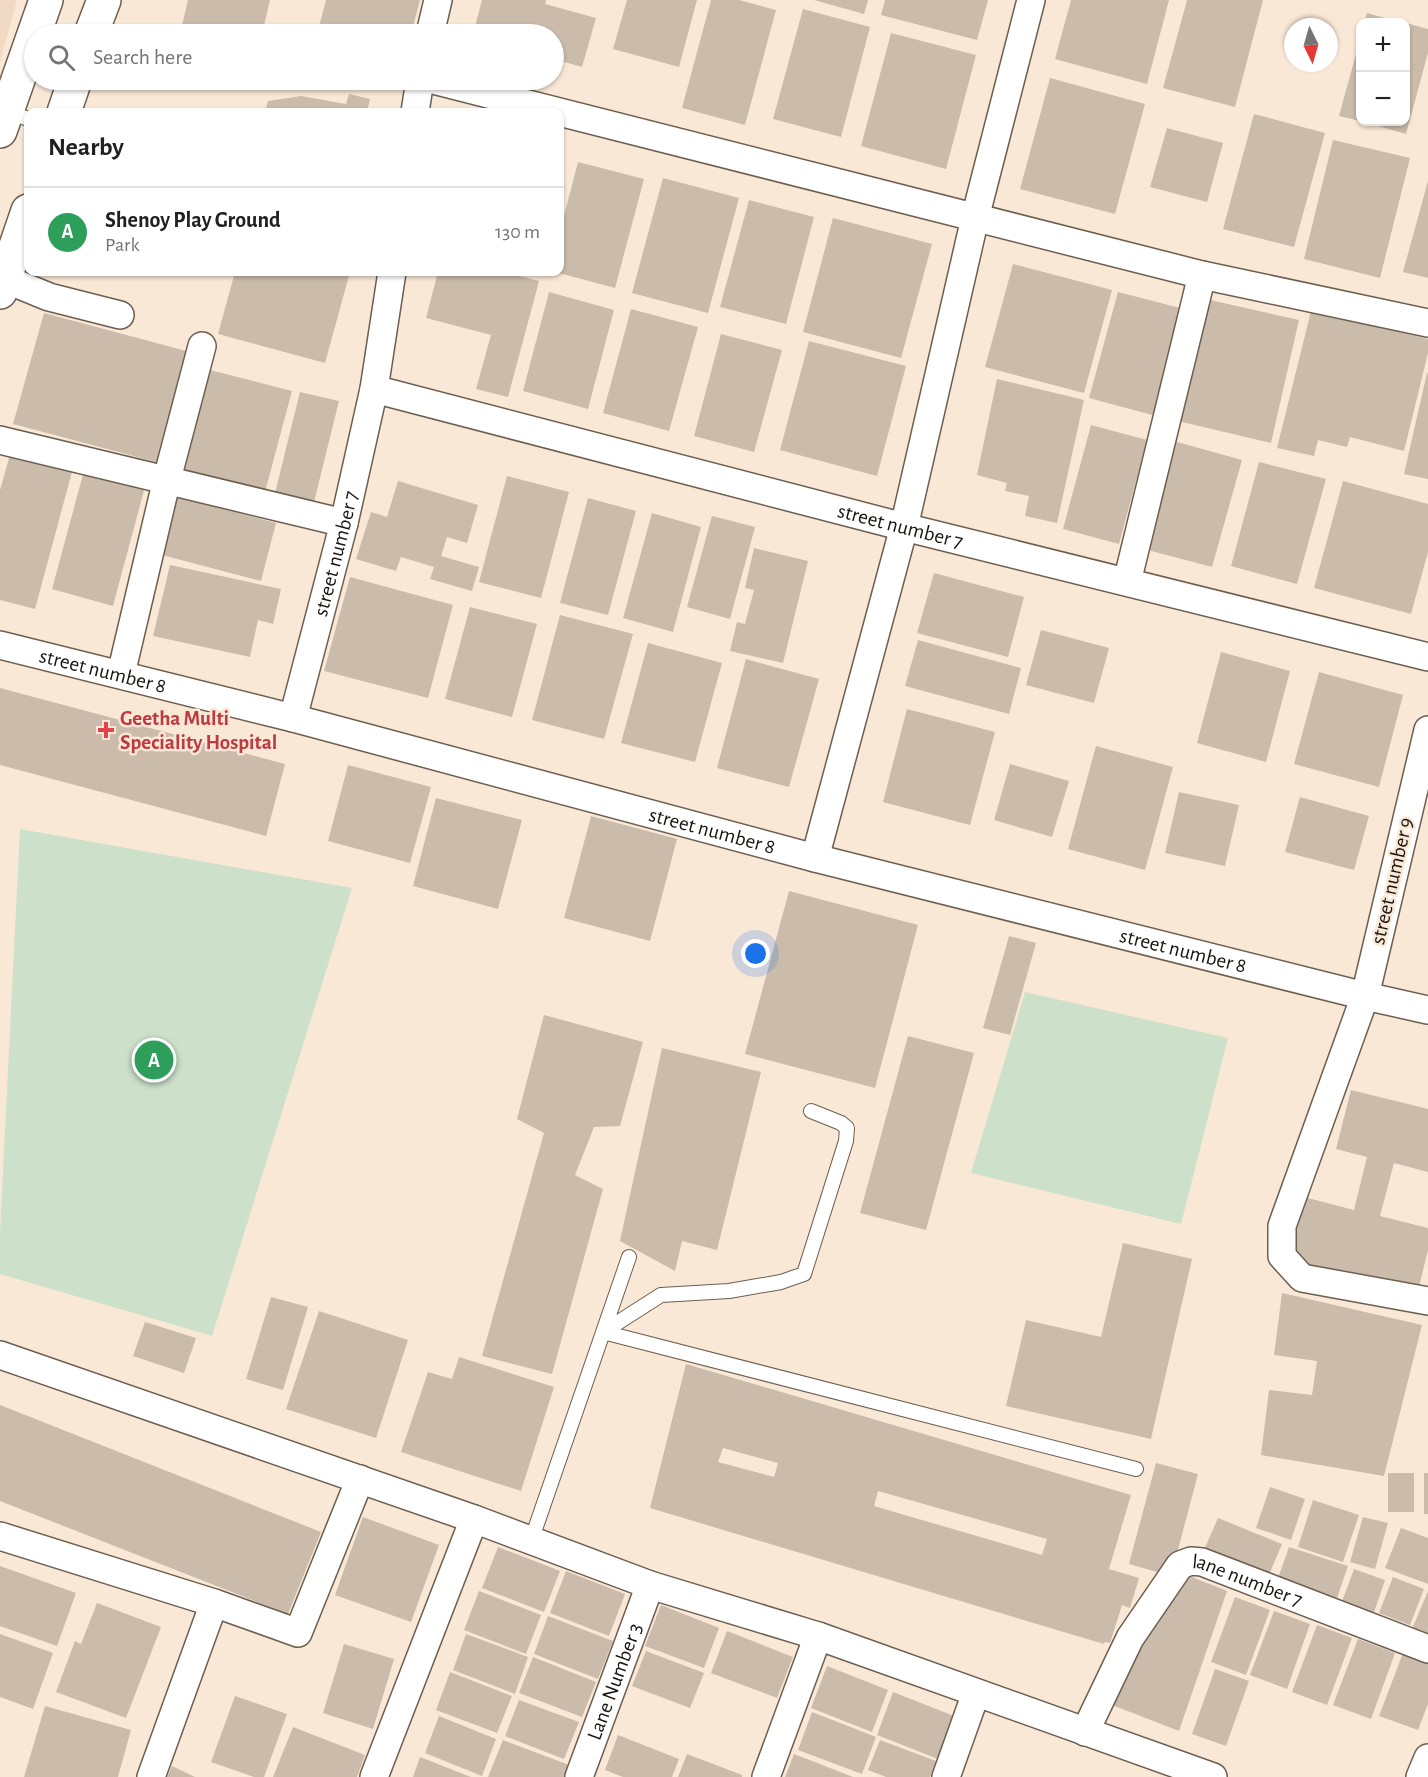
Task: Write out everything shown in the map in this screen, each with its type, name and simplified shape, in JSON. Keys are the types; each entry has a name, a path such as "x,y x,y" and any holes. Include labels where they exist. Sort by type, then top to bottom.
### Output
{"main road":[{"path":"38,24 46,0"},
{"path":"95,24 104,0"},
{"path":"9,117 24,70"},
{"path":"64,108 71,90"},
{"path":"2,285 24,222"}],"street":[{"path":"432,24 438,0"},
{"path":"815,858 904,527 975,218 1031,0"},
{"path":"416,108 418,90"},
{"path":"472,90 543,108"},
{"path":"564,113 1202,275 1428,323"},
{"path":"1127,582 1202,275"},
{"name":"street number 7","path":"293,718 344,523 374,389 391,276"},
{"path":"2,285 120,315"},
{"path":"121,674 167,479 202,346"},
{"name":"street number 7","path":"374,389 904,527 1428,657"},
{"path":"0,440 344,523"},
{"name":"street number 8","path":"0,645 293,718 815,858 1428,1010"},
{"name":"street number 9","path":"1428,730 1365,996 1282,1226 1282,1256 1302,1278 1428,1302"},
{"path":"0,1355 474,1519 650,1585 818,1636 1213,1777"},
{"path":"0,1536 214,1603 298,1633 360,1479"},
{"path":"374,1777 474,1519"},
{"name":"lane number 7","path":"1085,1732 1130,1638 1180,1564 1191,1561 1202,1562 1428,1649"},
{"name":"Lane Number 3","path":"579,1777 650,1585"},
{"path":"151,1777 214,1603"},
{"path":"766,1777 818,1636"},
{"path":"946,1777 976,1693"},
{"path":"1420,1777 1428,1758"}],"lane":[{"path":"603,1332 661,1295 729,1291 781,1282 804,1274 846,1141 847,1128 841,1123 811,1111"},
{"path":"531,1541 628,1257"},
{"path":"603,1332 1136,1469"}],"shaded area":[{"path":"0,0 17,0 0,62"}],"green space":[{"path":"20,829 352,888 212,1336 0,1274 0,1232"},
{"path":"1025,992 1228,1038 1181,1224 971,1173"}],"building":[{"path":"188,0 270,0 264,24 182,24"},
{"path":"326,0 420,0 414,24 320,24"},
{"path":"482,0 546,0 545,4 596,18 582,67 564,62 564,24 476,24"},
{"path":"627,0 697,0 679,67 613,49"},
{"path":"711,0 739,0 776,10 745,125 682,108"},
{"path":"814,0 868,0 864,14"},
{"path":"885,0 988,0 977,40 881,15"},
{"path":"1071,0 1169,0 1147,84 1055,59"},
{"path":"1187,0 1263,0 1235,107 1163,88"},
{"path":"803,9 870,27 841,137 773,119"},
{"path":"1367,13 1385,18 1365,18"},
{"path":"1410,24 1428,29 1428,53 1410,119"},
{"path":"891,33 976,55 946,169 861,146"},
{"path":"1356,54 1356,120 1339,116"},
{"path":"1050,78 1145,104 1115,214 1020,189"},
{"path":"349,94 370,99 368,108 266,108 268,101 301,96 346,104"},
{"path":"1254,114 1325,133 1294,247 1223,229"},
{"path":"1378,126 1408,126 1406,134"},
{"path":"1167,128 1223,143 1207,202 1150,187"},
{"path":"1333,140 1410,158 1380,278 1304,259"},
{"path":"578,162 644,179 615,288 564,274 564,216"},
{"path":"663,178 739,198 708,313 632,293"},
{"path":"1428,181 1428,278 1403,272"},
{"path":"749,200 814,217 786,324 720,307"},
{"path":"833,218 932,244 901,358 803,332"},
{"path":"1013,264 1112,290 1084,393 985,367"},
{"path":"234,276 349,276 325,363 218,334"},
{"path":"437,276 519,276 539,281 508,397 476,389 491,335 426,318"},
{"path":"549,292 614,310 588,409 523,391"},
{"path":"1118,292 1184,309 1156,416 1089,398"},
{"path":"1206,299 1299,320 1271,443 1178,421"},
{"path":"631,309 698,327 669,431 603,413"},
{"path":"1311,311 1428,339 1428,353 1404,451 1350,437 1347,447 1318,440 1314,456 1277,448"},
{"path":"44,313 190,352 160,463 13,424"},
{"path":"721,334 782,350 754,452 694,436"},
{"path":"809,341 906,366 877,476 780,450"},
{"path":"210,370 292,391 265,492 183,470"},
{"path":"1428,373 1428,479 1404,474"},
{"path":"997,379 1084,400 1057,523 1025,516 1029,496 1005,491 1007,483 977,475"},
{"path":"300,392 339,401 313,506 274,497"},
{"path":"1091,425 1147,440 1119,544 1063,529"},
{"path":"1170,440 1242,460 1212,567 1140,548"},
{"path":"11,451 73,468 35,609 0,600 0,490"},
{"path":"1259,462 1326,479 1297,584 1231,566"},
{"path":"85,467 146,483 113,606 52,589"},
{"path":"507,476 569,492 541,598 479,582"},
{"path":"398,481 478,505 467,543 447,537 441,556 479,567 472,591 430,579 434,567 401,557 396,571 356,559 371,512 387,517"},
{"path":"1343,481 1428,504 1428,552 1411,614 1314,588"},
{"path":"178,497 276,523 261,581 162,555"},
{"path":"588,498 636,511 608,615 560,603"},
{"path":"652,513 701,527 673,632 623,618"},
{"path":"712,516 755,527 730,619 687,607"},
{"path":"754,548 808,561 783,663 730,651 737,622 745,624 754,590 745,588"},
{"path":"170,565 281,589 273,624 258,620 250,657 153,636"},
{"path":"934,573 1024,597 1008,657 917,633"},
{"path":"350,577 453,605 428,698 324,671"},
{"path":"470,607 537,624 512,717 445,699"},
{"path":"560,615 633,634 604,739 532,720"},
{"path":"1041,630 1109,648 1094,703 1026,685"},
{"path":"918,640 1021,668 1009,714 905,686"},
{"path":"648,643 722,663 695,762 621,743"},
{"path":"1221,652 1290,671 1266,762 1197,743"},
{"path":"746,659 819,679 789,787 717,768"},
{"path":"1319,672 1403,695 1379,787 1294,764"},
{"path":"0,688 285,764 266,836 0,765"},
{"path":"907,709 995,732 970,825 883,802"},
{"path":"1096,746 1173,767 1145,870 1068,849"},
{"path":"1010,764 1069,781 1052,837 994,820"},
{"path":"348,765 431,787 410,863 328,841"},
{"path":"1179,792 1239,805 1225,866 1165,853"},
{"path":"1300,797 1369,816 1354,870 1285,852"},
{"path":"436,798 522,820 498,909 413,886"},
{"path":"591,816 677,839 650,941 564,918"},
{"path":"789,891 918,925 875,1088 745,1054"},
{"path":"1009,936 1036,943 1010,1035 983,1028"},
{"path":"544,1015 643,1042 620,1126 594,1127 575,1175 603,1189 552,1374 482,1356 544,1133 517,1119"},
{"path":"908,1036 974,1053 926,1230 860,1213"},
{"path":"662,1048 761,1072 717,1250 682,1241 675,1271 620,1241"},
{"path":"1351,1090 1428,1109 1428,1172 1394,1163 1380,1216 1428,1228 1428,1250 1418,1291 1288,1260 1304,1197 1354,1210 1367,1157 1336,1149"},
{"path":"1123,1243 1192,1259 1151,1439 1006,1406 1026,1320 1101,1337"},
{"path":"1282,1293 1422,1325 1384,1476 1261,1455 1269,1390 1312,1395 1317,1361 1274,1355"},
{"path":"271,1297 308,1307 283,1390 246,1379"},
{"path":"319,1311 408,1340 376,1438 286,1409"},
{"path":"145,1322 196,1338 184,1373 133,1356"},
{"path":"459,1357 554,1387 521,1491 401,1452 428,1372 452,1379"},
{"path":"686,1364 1131,1495 1109,1569 1139,1578 1130,1608 1122,1605 1110,1643 1105,1642 1104,1644 650,1508","holes":["723,1448 778,1463 774,1477 718,1462","878,1491 1047,1539 1042,1555 874,1506"]},
{"path":"0,1405 321,1532 288,1614 0,1501"},
{"path":"1156,1463 1198,1474 1171,1576 1129,1564"},
{"path":"1388,1473 1414,1473 1414,1512 1388,1512"},
{"path":"1424,1473 1428,1473 1428,1514 1424,1514"},
{"path":"1270,1487 1305,1499 1291,1540 1256,1528"},
{"path":"1313,1500 1359,1515 1343,1562 1298,1547"},
{"path":"363,1517 439,1545 411,1622 335,1595"},
{"path":"1363,1517 1388,1523 1375,1569 1350,1562"},
{"path":"1218,1518 1282,1544 1268,1577 1204,1550"},
{"path":"1401,1528 1428,1538 1428,1584 1385,1568"},
{"path":"498,1547 560,1571 544,1612 482,1588"},
{"path":"1289,1547 1348,1566 1335,1604 1276,1584"},
{"path":"0,1566 76,1593 57,1646 0,1626"},
{"path":"1354,1569 1385,1580 1372,1618 1340,1607"},
{"path":"566,1571 625,1594 609,1636 550,1613"},
{"path":"1187,1575 1227,1591 1179,1731 1107,1703 1140,1627"},
{"path":"1393,1577 1424,1589 1410,1625 1379,1613"},
{"path":"479,1591 541,1615 526,1654 464,1630"},
{"path":"1428,1591 1428,1636 1412,1629"},
{"path":"1235,1597 1270,1610 1246,1675 1211,1662"},
{"path":"97,1603 161,1627 126,1718 56,1692 75,1641 81,1644"},
{"path":"661,1605 719,1628 704,1668 645,1646"},
{"path":"1274,1611 1310,1624 1287,1689 1250,1675"},
{"path":"548,1616 613,1641 598,1679 534,1654"},
{"path":"1317,1625 1352,1638 1327,1705 1292,1692"},
{"path":"727,1631 793,1657 777,1698 711,1673"},
{"path":"0,1634 53,1653 33,1709 0,1697"},
{"path":"466,1634 528,1657 515,1694 453,1670"},
{"path":"1358,1639 1395,1653 1371,1719 1333,1705"},
{"path":"344,1644 394,1659 373,1729 323,1713"},
{"path":"646,1651 704,1673 690,1708 632,1686"},
{"path":"1403,1653 1428,1663 1428,1704 1418,1730 1379,1716"},
{"path":"533,1657 596,1682 582,1717 519,1693"},
{"path":"827,1666 888,1690 872,1732 811,1708"},
{"path":"1215,1669 1249,1681 1226,1746 1192,1734"},
{"path":"450,1672 512,1696 497,1733 436,1710"},
{"path":"893,1692 954,1716 938,1759 877,1735"},
{"path":"235,1696 287,1714 264,1777 254,1777 211,1762"},
{"path":"519,1700 579,1722 564,1759 505,1736"},
{"path":"45,1706 131,1730 118,1777 24,1777"},
{"path":"812,1712 876,1737 862,1774 798,1750"},
{"path":"439,1716 496,1739 482,1776 425,1753"},
{"path":"293,1727 365,1755 357,1777 273,1777"},
{"path":"618,1735 679,1759 672,1777 623,1777 605,1770"},
{"path":"503,1740 569,1765 564,1777 488,1777"},
{"path":"880,1740 936,1761 930,1777 886,1777 868,1770"},
{"path":"687,1754 742,1775 742,1777 678,1777"},
{"path":"794,1754 853,1777 785,1777"},
{"path":"420,1757 471,1777 413,1777"},
{"path":"172,1766 195,1777 167,1777"}],"place":[{"name":"Geetha Multi Speciality Hospital","path":"106,730"},
{"name":"Shenoy Play Ground","path":"154,1060"}]}
